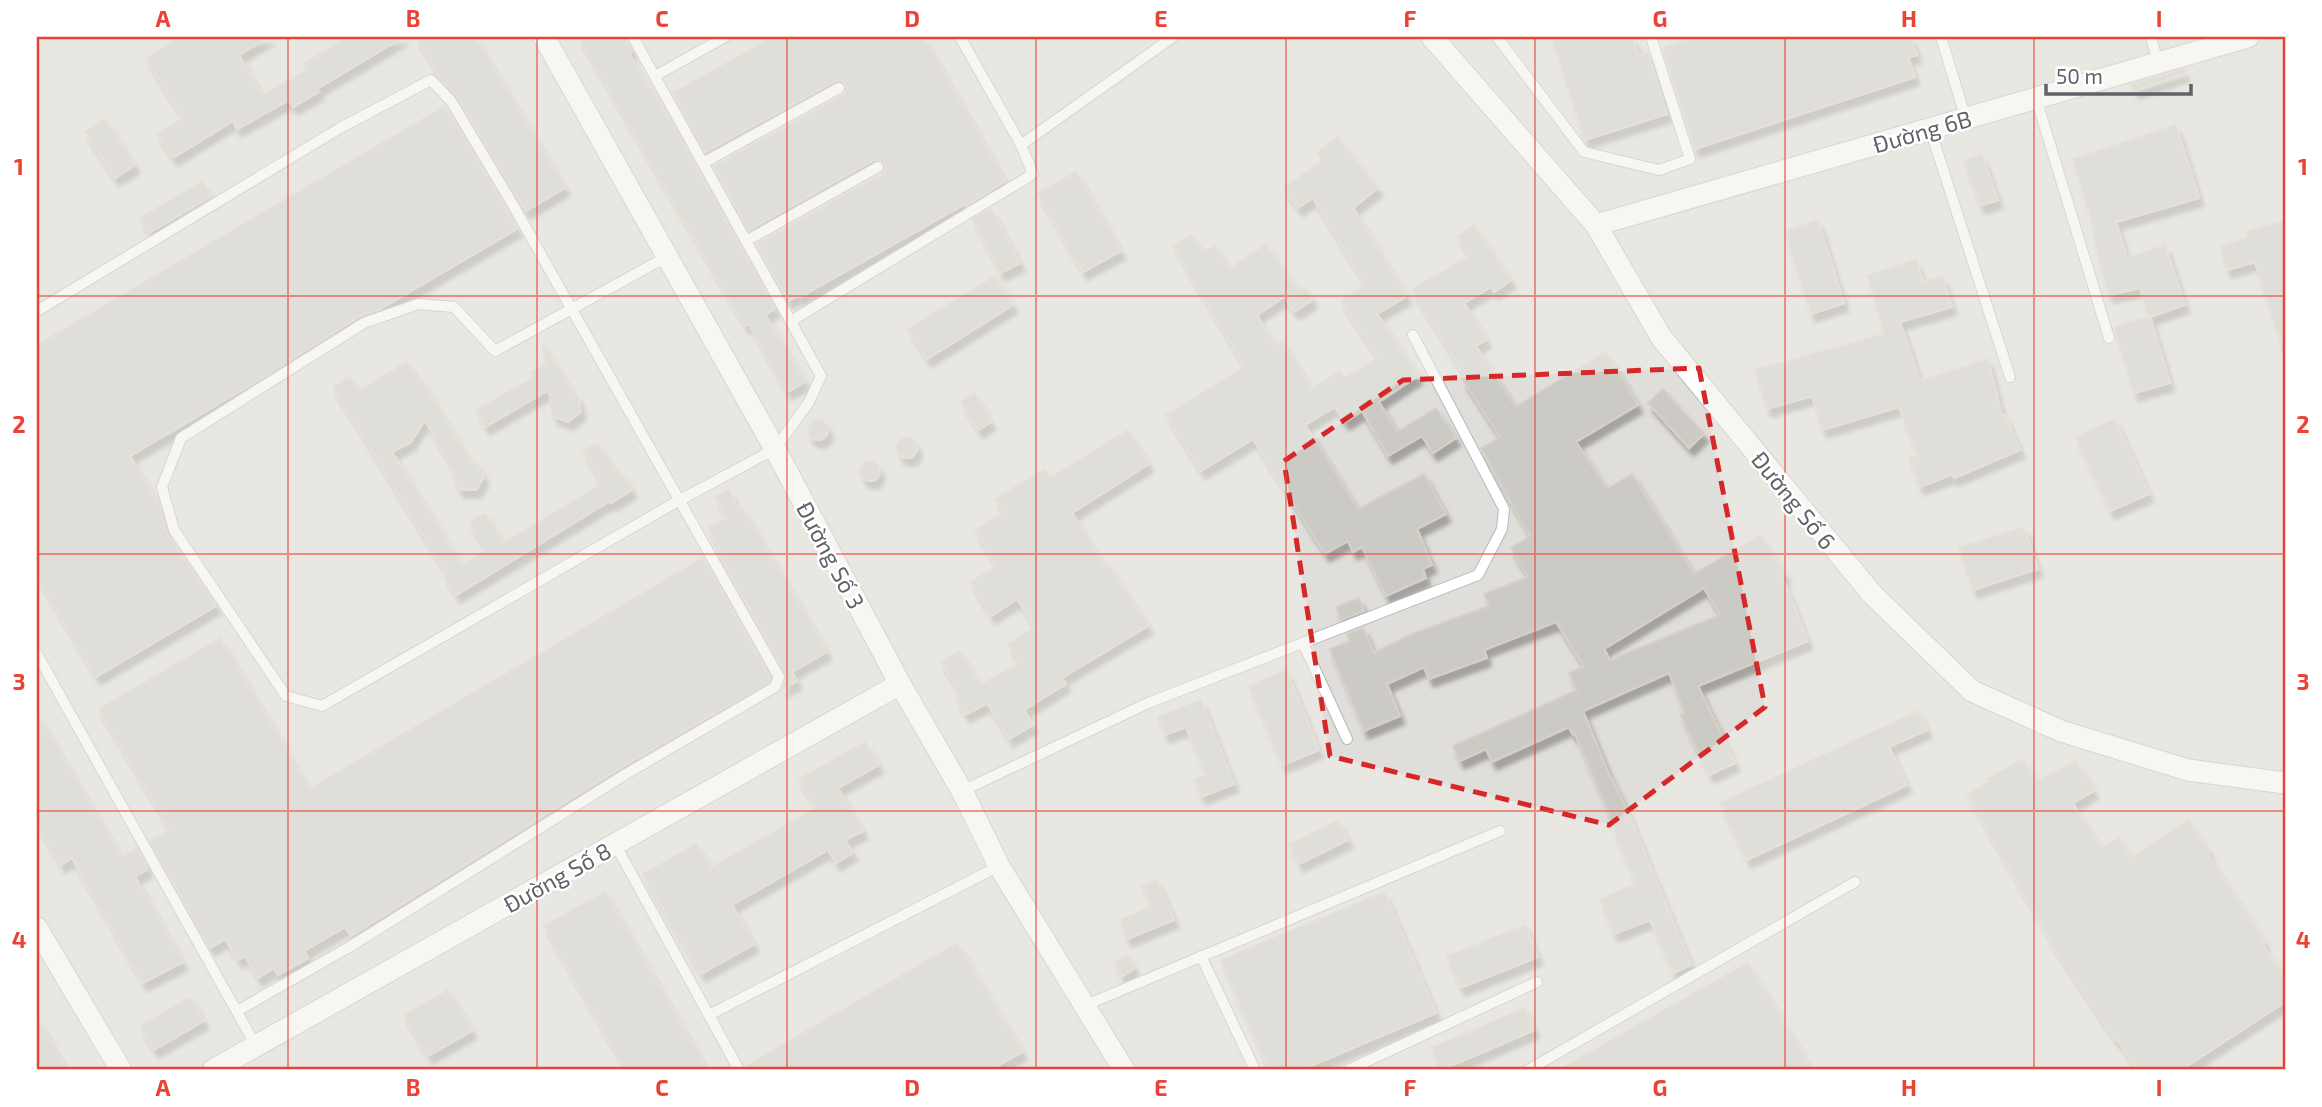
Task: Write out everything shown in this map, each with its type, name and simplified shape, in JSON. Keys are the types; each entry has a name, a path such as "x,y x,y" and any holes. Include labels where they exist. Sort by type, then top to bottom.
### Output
{"street":[{"name":"Đường Số 3","path":"544,37 775,449 900,684 962,791 999,866 1124,1070"},
{"name":"Đường Số 6","path":"1432,37 1596,225 1661,337 1872,594 1972,691 2061,731 2188,770 2285,783"},
{"name":"Đường 6B","path":"1596,225 2248,37"},
{"name":"Đường Số 8","path":"213,1070 900,684"},
{"path":"37,928 121,1070"}],"lane":[{"path":"633,37 821,376 809,402 775,449 678,500 322,706 286,696 174,530 162,487 181,438 364,323 418,304 454,307 495,351 668,256"},
{"path":"655,76 725,37"},
{"path":"791,321 1033,174 1021,145 960,37"},
{"path":"1021,145 1173,37"},
{"path":"1497,37 1584,152 1660,170 1690,159 1651,37"},
{"path":"1941,37 1966,118"},
{"path":"2151,37 2158,63"},
{"path":"37,311 340,128 432,80 451,101 571,307 779,677 775,687 615,782 351,946 237,1011"},
{"path":"703,163 839,88"},
{"path":"2036,98 2109,338"},
{"path":"1930,129 2010,377"},
{"path":"746,241 878,167"},
{"path":"962,791 1148,703 1478,575 1502,529 1504,509 1413,335"},
{"path":"1303,643 1347,739"},
{"path":"37,654 256,1046"},
{"path":"1086,1005 1500,831"},
{"path":"615,844 739,1070"},
{"path":"709,1015 999,866"},
{"path":"1528,1070 1855,883"},
{"path":"1201,956 1255,1070"},
{"path":"1348,1070 1536,982"}],"highlighted area":[{"path":"1699,368 1765,707 1609,825 1330,756 1284,461 1403,380"}],"shaded area":[{"path":"37,37 2285,37 2285,1070 37,1070"}],"building":[{"path":"181,37 269,37 239,55 262,96 307,70 303,64 348,37 403,37 317,89 319,92 293,107 289,100 237,129 233,121 173,158 157,134 183,118 146,58"},
{"path":"416,37 475,37 565,188 526,211 458,97 442,80"},
{"path":"579,37 625,37 632,51 629,53 657,102 659,101 775,309 765,315 805,382 787,392 749,324 745,326"},
{"path":"773,37 923,37 1005,181 966,206 965,204 800,297 799,295 788,301 757,244 882,174 886,166 881,160 874,160 749,230 714,166 843,95 847,89 845,84 840,80 835,81 706,152 673,93"},
{"path":"1552,37 1632,37 1639,56 1648,53 1667,114 1585,140"},
{"path":"1697,37 1911,37 1917,55 1908,57 1915,77 1695,149 1663,48"},
{"path":"2184,69 2185,73 2134,91 2132,84"},
{"path":"445,106 517,229 380,309 360,316 254,383 130,456 159,505 167,534 216,606 96,677 37,576 37,345"},
{"path":"105,119 135,165 115,178 85,132"},
{"path":"2176,125 2199,198 2116,222 2127,258 2165,245 2185,305 2150,317 2170,383 2134,393 2114,327 2149,317 2140,288 2109,295 2093,236 2096,236 2073,159"},
{"path":"1337,137 1378,188 1353,208 1407,296 1377,314 1418,376 1379,402 1397,432 1436,408 1456,438 1433,453 1422,436 1388,456 1362,411 1345,422 1335,407 1305,425 1358,509 1424,474 1446,514 1417,529 1432,565 1423,569 1426,578 1386,596 1362,547 1353,552 1348,541 1325,554 1253,439 1201,471 1166,415 1245,367 1173,245 1191,235 1202,253 1215,246 1228,270 1266,244 1298,291 1305,287 1313,300 1294,312 1284,297 1257,315 1275,346 1283,341 1311,389 1340,371 1345,378 1378,358 1341,301 1366,285 1313,198 1298,208 1284,188 1323,160 1317,153"},
{"path":"1982,155 1998,200 1980,206 1964,161"},
{"path":"1076,172 1121,251 1083,272 1038,193"},
{"path":"203,181 212,196 149,233 140,218"},
{"path":"991,209 1020,263 1001,273 973,219"},
{"path":"1818,220 1844,303 1811,314 1785,231"},
{"path":"2282,221 2285,230 2285,347 2282,347 2255,262 2227,270 2220,247 2248,238 2246,232"},
{"path":"1474,225 1511,280 1494,292 1491,287 1464,303 1486,340 1476,346 1515,407 1606,352 1638,405 1576,442 1607,489 1632,474 1694,574 1761,535 1786,575 1782,577 1808,641 1698,686 1735,763 1709,775 1681,715 1685,713 1669,673 1583,711 1691,965 1673,973 1650,920 1614,934 1600,899 1636,884 1608,816 1610,815 1575,734 1573,735 1569,727 1492,762 1486,749 1460,761 1453,746 1577,690 1569,673 1584,666 1556,622 1484,650 1487,658 1429,679 1424,667 1387,684 1400,716 1364,731 1330,649 1350,641 1347,634 1363,628 1374,653 1412,634 1489,606 1484,594 1528,577 1511,548 1530,536 1481,448 1500,437 1463,380 1466,378 1412,289 1470,256 1457,236","holes":["1704,588 1720,615 1610,660 1604,649"]},
{"path":"1916,260 1923,282 1942,276 1952,307 1900,322 1920,381 1988,359 2002,416 2005,415 2020,450 1954,478 1953,474 1920,487 1909,459 1917,456 1899,407 1822,430 1812,396 1767,409 1755,370 1884,334 1868,275"},
{"path":"995,276 1013,305 927,359 908,329"},
{"path":"543,344 573,394 578,396 581,412 568,422 553,416 549,390 485,427 476,410 534,377 531,372 546,363"},
{"path":"407,362 471,462 477,463 484,477 476,490 460,490 452,476 455,471 425,420 411,442 392,452 462,565 487,550 469,522 485,513 504,543 600,485 598,481 601,480 583,451 598,443 615,472 619,469 632,490 456,595 444,575 447,574 333,387 350,377 358,391"},
{"path":"1663,389 1704,434 1689,448 1648,403"},
{"path":"974,393 991,422 978,430 961,401"},
{"path":"2115,419 2149,494 2110,511 2076,437"},
{"path":"818,420 825,423 828,430 825,437 818,440 811,437 808,430 811,423"},
{"path":"1128,430 1149,464 1072,513 1105,567 1109,565 1148,626 1062,678 1066,684 1024,710 1033,725 1009,739 987,703 965,715 956,699 962,696 941,662 959,651 980,685 1020,663 1008,644 1035,627 1017,599 991,616 970,582 997,566 975,530 1004,513 995,499 1044,469 1050,478"},
{"path":"907,438 914,441 917,448 914,455 907,458 900,455 897,448 900,441"},
{"path":"870,461 877,464 880,471 877,478 870,481 863,478 860,471 863,464"},
{"path":"729,490 827,652 792,672 797,681 783,689 786,673 717,550 720,549 708,528 726,518 715,497"},
{"path":"2024,527 2038,569 1973,590 1959,548"},
{"path":"703,558 770,678 769,682 622,767 351,936 345,927 304,951 308,958 278,975 274,968 258,978 245,956 238,960 225,939 210,948 150,841 170,829 99,709 220,638 309,789"},
{"path":"1359,598 1364,611 1341,620 1336,607"},
{"path":"1286,670 1319,750 1282,765 1249,686"},
{"path":"1201,700 1234,784 1201,797 1194,780 1206,775 1186,727 1165,735 1158,717"},
{"path":"1918,711 1927,730 1889,747 1907,785 1747,860 1720,803"},
{"path":"37,714 121,857 137,848 148,869 135,877 183,962 143,983 72,858 61,865 37,824 37,815 43,811 37,800"},
{"path":"865,742 879,765 838,788 863,831 845,840 853,853 836,863 828,850 732,905 754,944 701,974 643,874 696,844 710,868 816,808 799,779"},
{"path":"2023,759 2036,781 2076,761 2094,791 2073,803 2100,849 2119,838 2131,858 2188,820 2285,979 2285,1002 2181,1070 2138,1070 2057,952 1967,794 1989,782 1987,779"},
{"path":"1338,820 1348,840 1299,864 1289,844"},
{"path":"1157,880 1174,920 1127,939 1120,920 1151,907 1142,886"},
{"path":"605,892 707,1070 626,1070 544,926"},
{"path":"1384,892 1436,1013 1301,1070 1269,1070 1221,960"},
{"path":"1525,925 1538,957 1460,988 1447,956"},
{"path":"957,943 1022,1052 990,1070 747,1070 746,1066"},
{"path":"1127,955 1135,968 1122,976 1114,962"},
{"path":"1748,963 1812,1070 1559,1070 1701,989"},
{"path":"448,990 472,1031 428,1056 404,1015"},
{"path":"190,997 204,1021 154,1050 140,1026"},
{"path":"1525,1008 1535,1030 1441,1070 1431,1048"},
{"path":"37,1017 66,1070 37,1070"}]}
